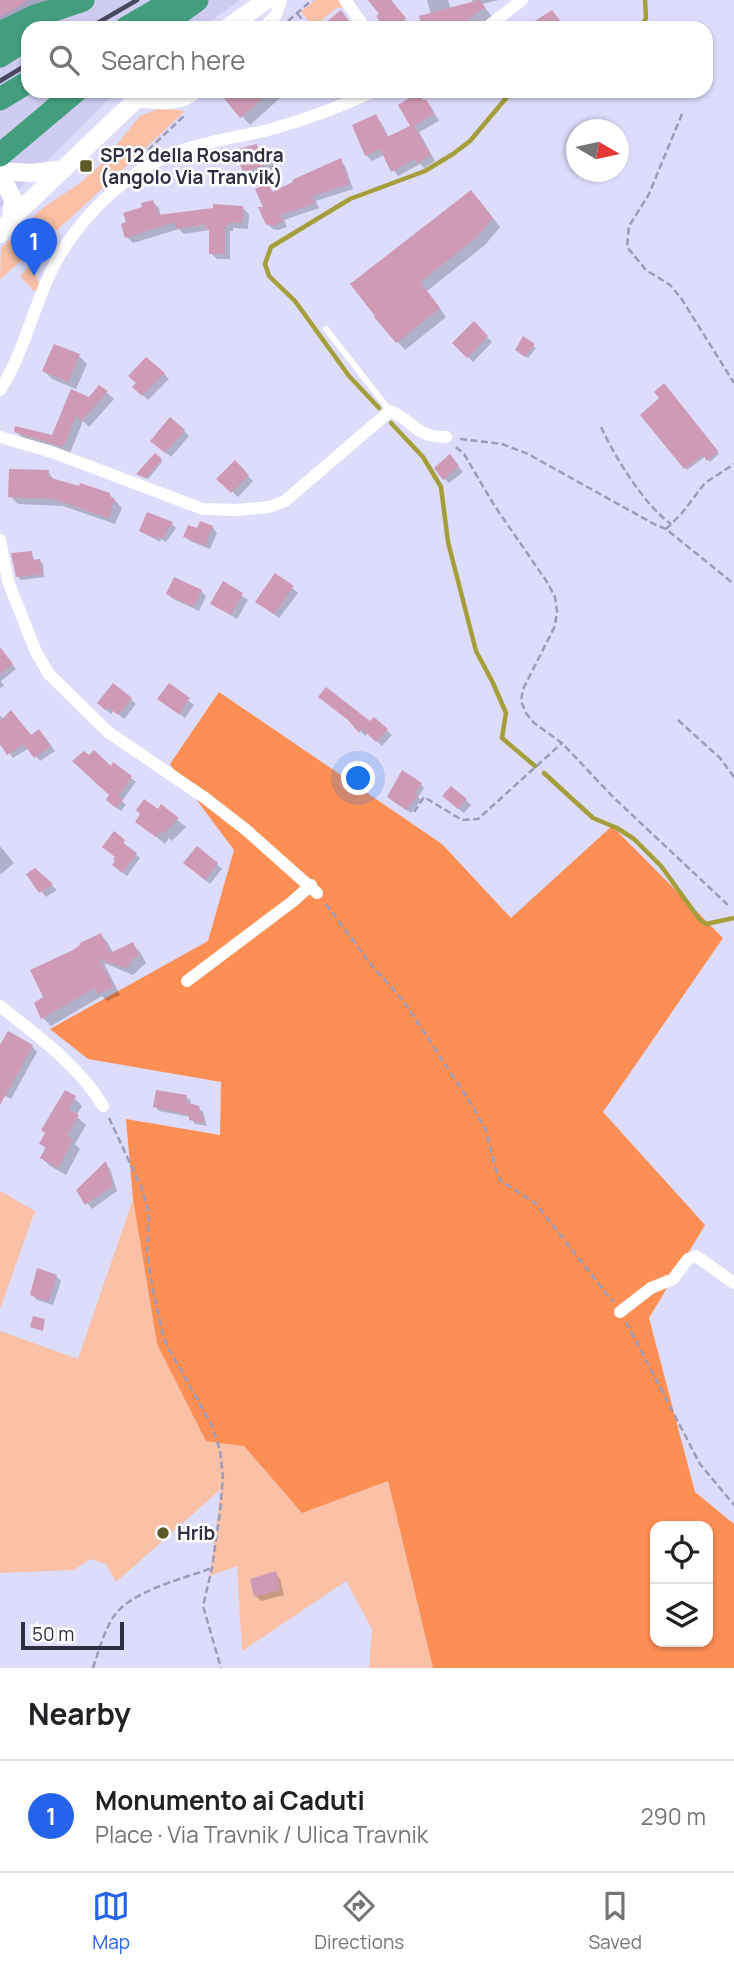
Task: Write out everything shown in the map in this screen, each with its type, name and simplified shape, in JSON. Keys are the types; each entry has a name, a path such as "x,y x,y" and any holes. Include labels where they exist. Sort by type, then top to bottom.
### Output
{"highway":[{"path":"26,21 82,0"},
{"path":"56,21 89,0"},
{"path":"138,21 174,0"},
{"path":"168,21 197,0"},
{"path":"0,33 21,23"},
{"path":"0,56 21,42"},
{"path":"0,99 21,86"},
{"path":"0,155 68,98"}],"main road":[{"path":"237,21 268,0"},
{"path":"4,222 138,98"},
{"path":"0,234 13,200 0,172 31,173 64,169"}],"street":[{"path":"270,21 276,15 281,0"},
{"path":"345,0 360,21"},
{"path":"495,21 522,0"},
{"path":"143,98 152,103 183,102 188,98"},
{"path":"0,390 22,349 48,276 58,257 73,235 123,184 166,157 312,117 357,98"},
{"path":"0,437 52,452 196,507 237,510 269,507 285,501 390,411 419,432 429,436 446,437"},
{"path":"0,540 8,581 36,652 49,674 108,732 205,798 314,889 292,902 187,981"},
{"path":"0,1006 77,1073 103,1106"},
{"path":"620,1312 651,1288 673,1279 688,1259 696,1256 734,1283"}],"lane":[{"path":"326,329 390,411"}],"path":[{"path":"288,21 312,0"},
{"path":"297,13 303,21"},
{"path":"681,114 649,194 629,226 627,247 646,270 670,285 681,298 734,383"},
{"path":"601,427 642,495 654,510 671,524"},
{"path":"446,437 502,444 528,454 666,529 734,584"},
{"path":"446,437 464,454 555,597 555,626 528,676 521,701 534,723 562,743 613,797 728,905"},
{"path":"666,529 705,483 734,464"},
{"path":"678,720 720,758 734,777"},
{"path":"414,812 424,797 462,820 478,819 562,743"},
{"path":"314,889 372,965 402,999 472,1105 486,1131 501,1181 535,1203 603,1287 620,1312 700,1464 734,1505"},
{"path":"103,1106 142,1189 149,1213 147,1251 164,1340 212,1426 220,1450 223,1477 212,1568 203,1606 221,1668"},
{"path":"93,1668 100,1645 117,1612 138,1596 212,1568"}],"shaded area":[{"path":"0,0 240,0 211,21 21,21 21,98 110,98 0,208"},
{"path":"315,0 340,0 343,7 335,9 321,21 309,21 301,12"},
{"path":"158,109 184,112 75,214 0,279 1,248 44,207 79,184 101,164 140,116"},
{"path":"32,264 40,287 37,294 20,276"},
{"path":"219,692 442,844 511,918 612,826 723,938 603,1112 705,1225 649,1318 695,1492 734,1524 734,1668 433,1668 388,1481 302,1513 244,1446 206,1441 157,1344 133,1199 126,1119 220,1135 221,1082 88,1059 50,1029 208,941 234,850 170,764"},
{"path":"0,1191 35,1211 0,1309"},
{"path":"133,1199 157,1344 302,1513 388,1481 433,1668 369,1668 372,1629 346,1581 242,1651 237,1566 210,1576 221,1489 116,1582 106,1564 90,1559 74,1570 0,1573 0,1331 78,1359"}],"building":[{"path":"0,0 29,0 0,17"},
{"path":"368,0 391,0 406,18 402,21 379,21 376,16 379,14"},
{"path":"479,0 485,7 466,21 420,21 419,16"},
{"path":"341,10 349,21 328,21"},
{"path":"552,10 560,21 535,21"},
{"path":"224,98 263,98 240,118"},
{"path":"410,98 421,98 423,101 426,99 434,114 414,126 431,155 417,163 415,159 391,172 380,149 365,156 352,125 376,114 387,137 410,126 398,105"},
{"path":"257,144 258,150 267,148 270,164 243,172 234,150"},
{"path":"341,158 349,184 312,196 315,203 280,215 283,221 272,226 266,225 258,207 263,207 255,189 268,183 272,192"},
{"path":"471,190 493,218 477,237 420,282 440,308 396,343 350,284"},
{"path":"153,200 158,215 213,208 213,204 243,206 243,223 228,223 228,226 225,226 225,254 209,254 209,229 205,229 206,224 177,229 174,222 125,238 121,224 126,222 123,213"},
{"path":"474,321 488,336 467,358 452,343"},
{"path":"523,336 535,344 525,357 515,350"},
{"path":"54,344 80,354 68,382 42,371"},
{"path":"146,357 165,373 142,396 132,387 136,383 128,376"},
{"path":"664,383 718,451 707,461 703,455 684,469 640,415 659,398 654,392"},
{"path":"99,385 108,391 81,421 76,416 63,447 14,432 15,426 52,435 71,389 89,397"},
{"path":"170,417 185,430 165,453 150,441"},
{"path":"155,453 162,459 146,478 136,474"},
{"path":"450,454 459,466 443,480 434,468"},
{"path":"235,460 249,475 231,493 216,479"},
{"path":"9,469 49,470 48,477 79,486 80,483 110,493 109,496 115,499 108,518 54,499 8,497"},
{"path":"147,512 173,522 162,539 139,531"},
{"path":"200,521 213,526 205,546 183,537 188,525 197,528"},
{"path":"32,551 33,560 40,559 42,574 16,577 11,553"},
{"path":"275,573 294,586 274,614 255,602"},
{"path":"174,577 202,590 193,607 166,594"},
{"path":"223,581 243,593 231,615 210,604"},
{"path":"0,647 13,664 0,674"},
{"path":"113,683 132,698 118,715 108,707 105,710 97,703"},
{"path":"169,683 190,698 179,714 157,699"},
{"path":"326,687 370,721 374,717 388,729 376,742 362,729 359,733 348,720 318,697"},
{"path":"11,710 31,735 39,729 51,746 34,758 24,744 7,755 0,744 0,721"},
{"path":"94,750 111,766 113,762 132,776 118,796 123,799 116,808 106,800 109,795 72,761 84,751 89,755"},
{"path":"402,770 422,783 415,793 418,795 406,810 387,797"},
{"path":"451,786 467,799 458,809 442,796"},
{"path":"144,799 158,809 161,804 179,818 163,834 160,831 156,837 135,822 140,814 136,810"},
{"path":"114,831 125,840 123,843 137,853 122,873 112,865 115,857 102,847"},
{"path":"197,846 218,863 205,880 183,863"},
{"path":"35,868 53,884 39,893 26,874"},
{"path":"101,933 110,953 133,942 139,955 124,968 98,958 113,987 98,994 95,988 41,1019 34,1003 43,997 30,970 73,950 80,943"},
{"path":"8,1031 33,1045 0,1105 0,1045"},
{"path":"65,1090 76,1096 68,1109 79,1115 67,1136 73,1140 58,1168 40,1158 46,1147 39,1144 45,1133 41,1130"},
{"path":"156,1090 187,1095 186,1102 199,1106 204,1123 189,1120 189,1115 153,1107"},
{"path":"106,1161 113,1186 85,1205 76,1190"},
{"path":"37,1268 57,1275 48,1301 30,1295"},
{"path":"33,1316 45,1319 43,1331 30,1327"},
{"path":"276,1571 280,1590 254,1597 250,1579"}],"waterway":[{"path":"644,21 645,0"},
{"path":"379,408 349,376 295,301 269,276 265,264 271,247 350,199 425,171 453,154 470,141 506,98"},
{"path":"391,423 423,457 441,487 448,542 476,651 506,713 502,738 535,766"},
{"path":"544,773 593,818 634,839 661,866 700,920 706,924 734,918"}],"railway":[{"path":"101,21 137,0"},
{"path":"0,81 21,68"}],"place":[{"name":"SP12 della Rosandra (angolo Via Tranvik)","path":"86,166"},
{"name":"Monumento ai Caduti","path":"34,276"},
{"name":"Hrib","path":"163,1533"}]}
